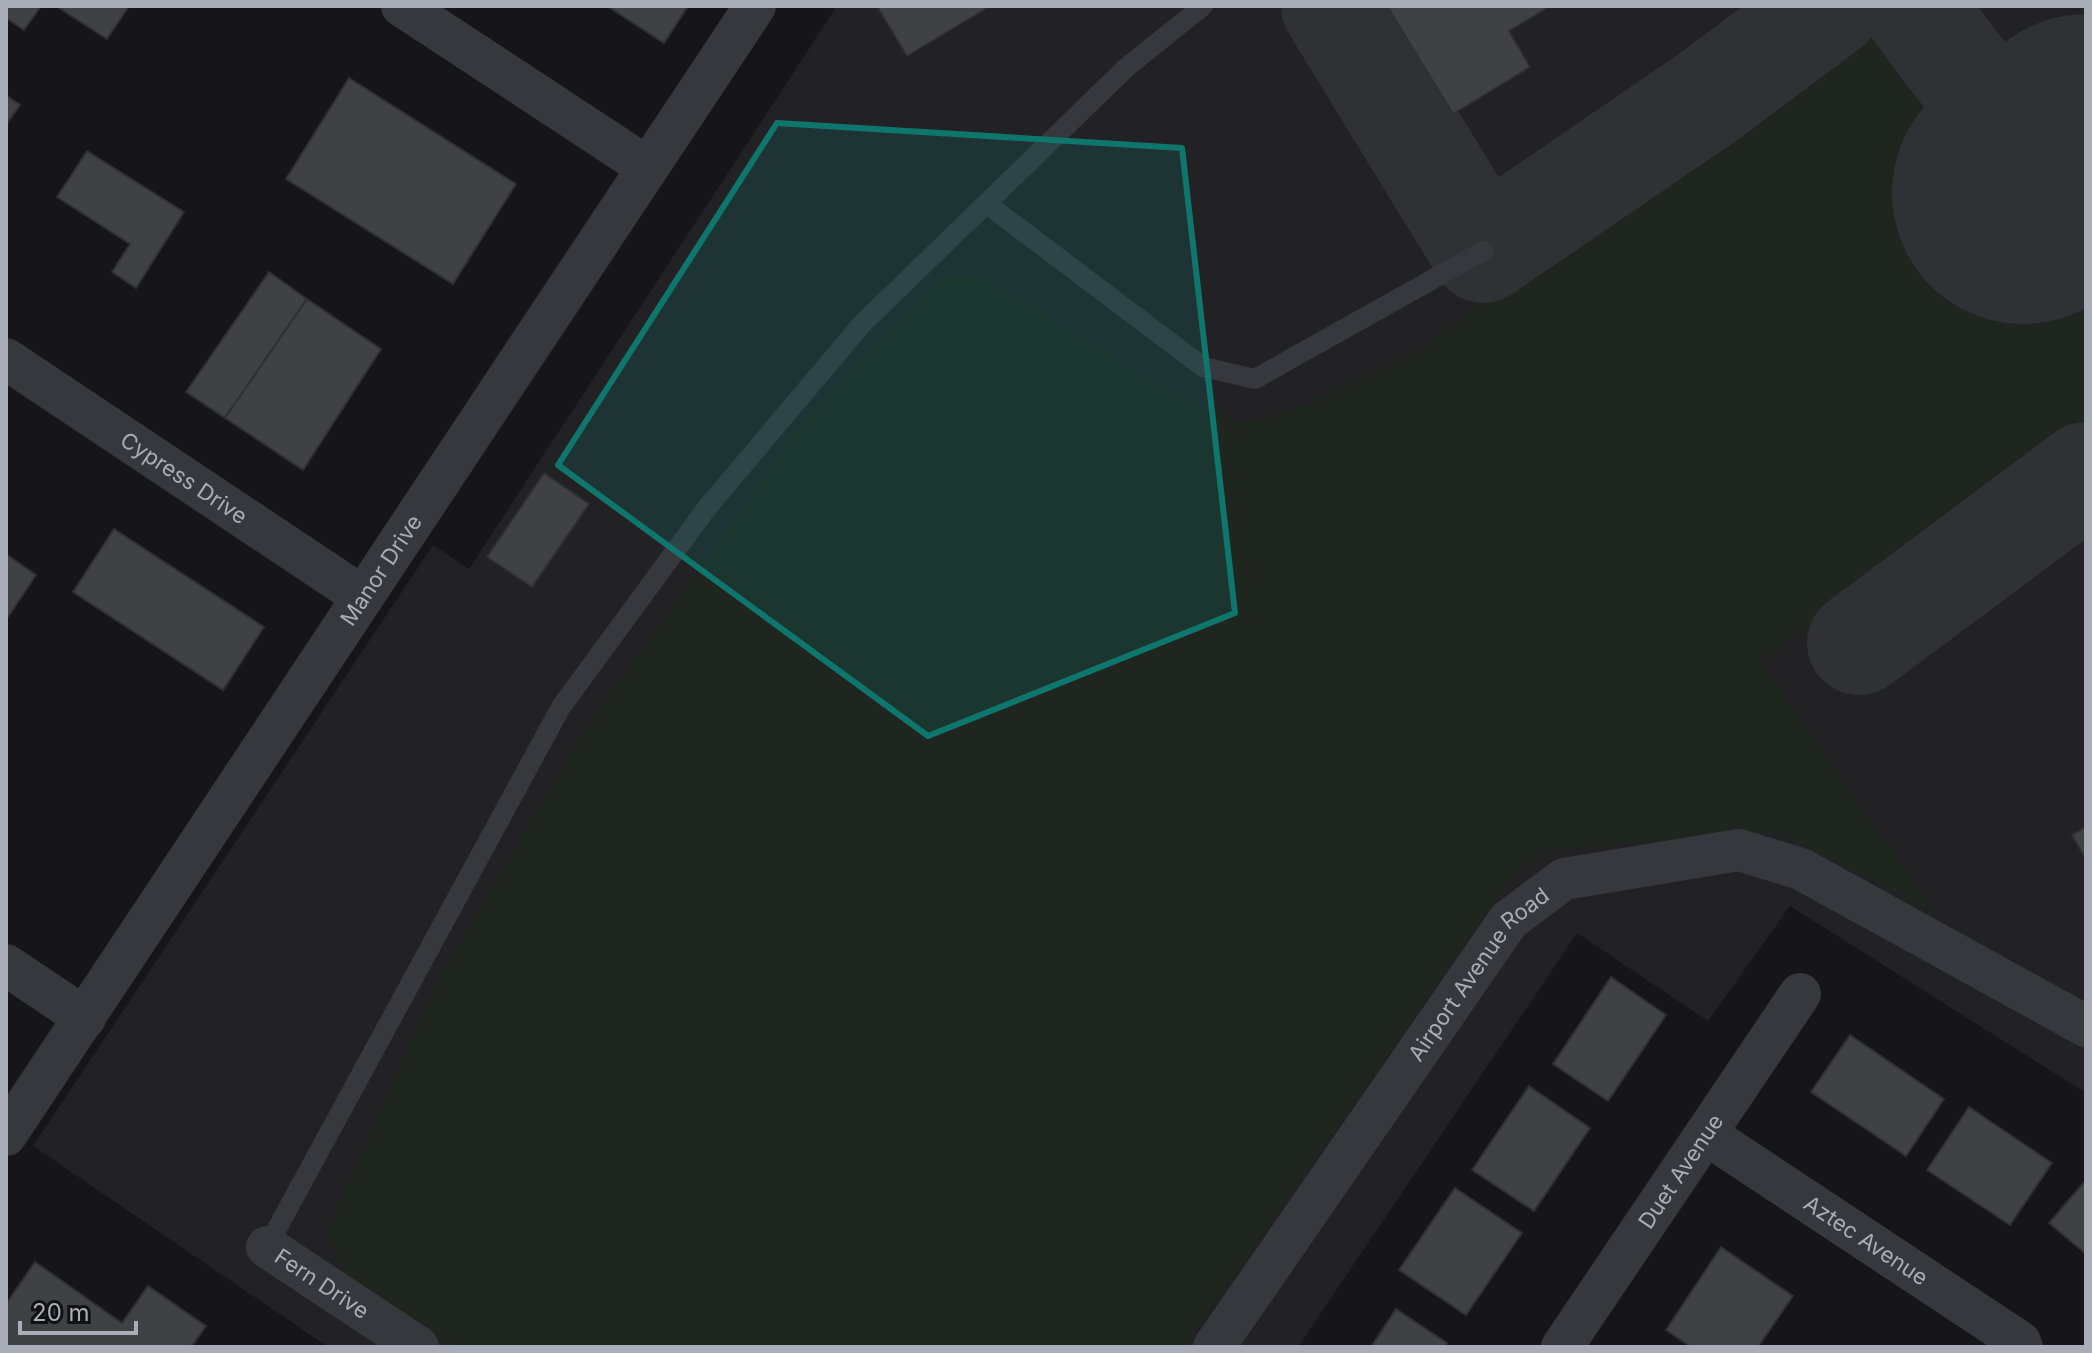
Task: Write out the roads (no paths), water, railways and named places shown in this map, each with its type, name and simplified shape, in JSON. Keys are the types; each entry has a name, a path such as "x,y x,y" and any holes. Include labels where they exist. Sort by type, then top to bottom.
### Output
{"street":[{"path":"402,6 647,167"},
{"name":"Manor Drive","path":"6,1135 755,6"},
{"name":"Cypress Drive","path":"6,359 363,597"},
{"name":"Airport Avenue Road","path":"1214,1347 1509,920 1564,879 1739,850 1801,869 2086,1026"},
{"path":"6,965 85,1018"},
{"name":"Duet Avenue","path":"1562,1347 1800,994"},
{"name":"Aztec Avenue","path":"1706,1134 2020,1342 2022,1347"},
{"name":"Fern Drive","path":"267,1247 418,1347"}],"lane":[{"path":"267,1247 561,707 706,509 862,324 1127,67 1203,6"},
{"path":"987,204 1203,367 1255,379 1483,251"}]}
